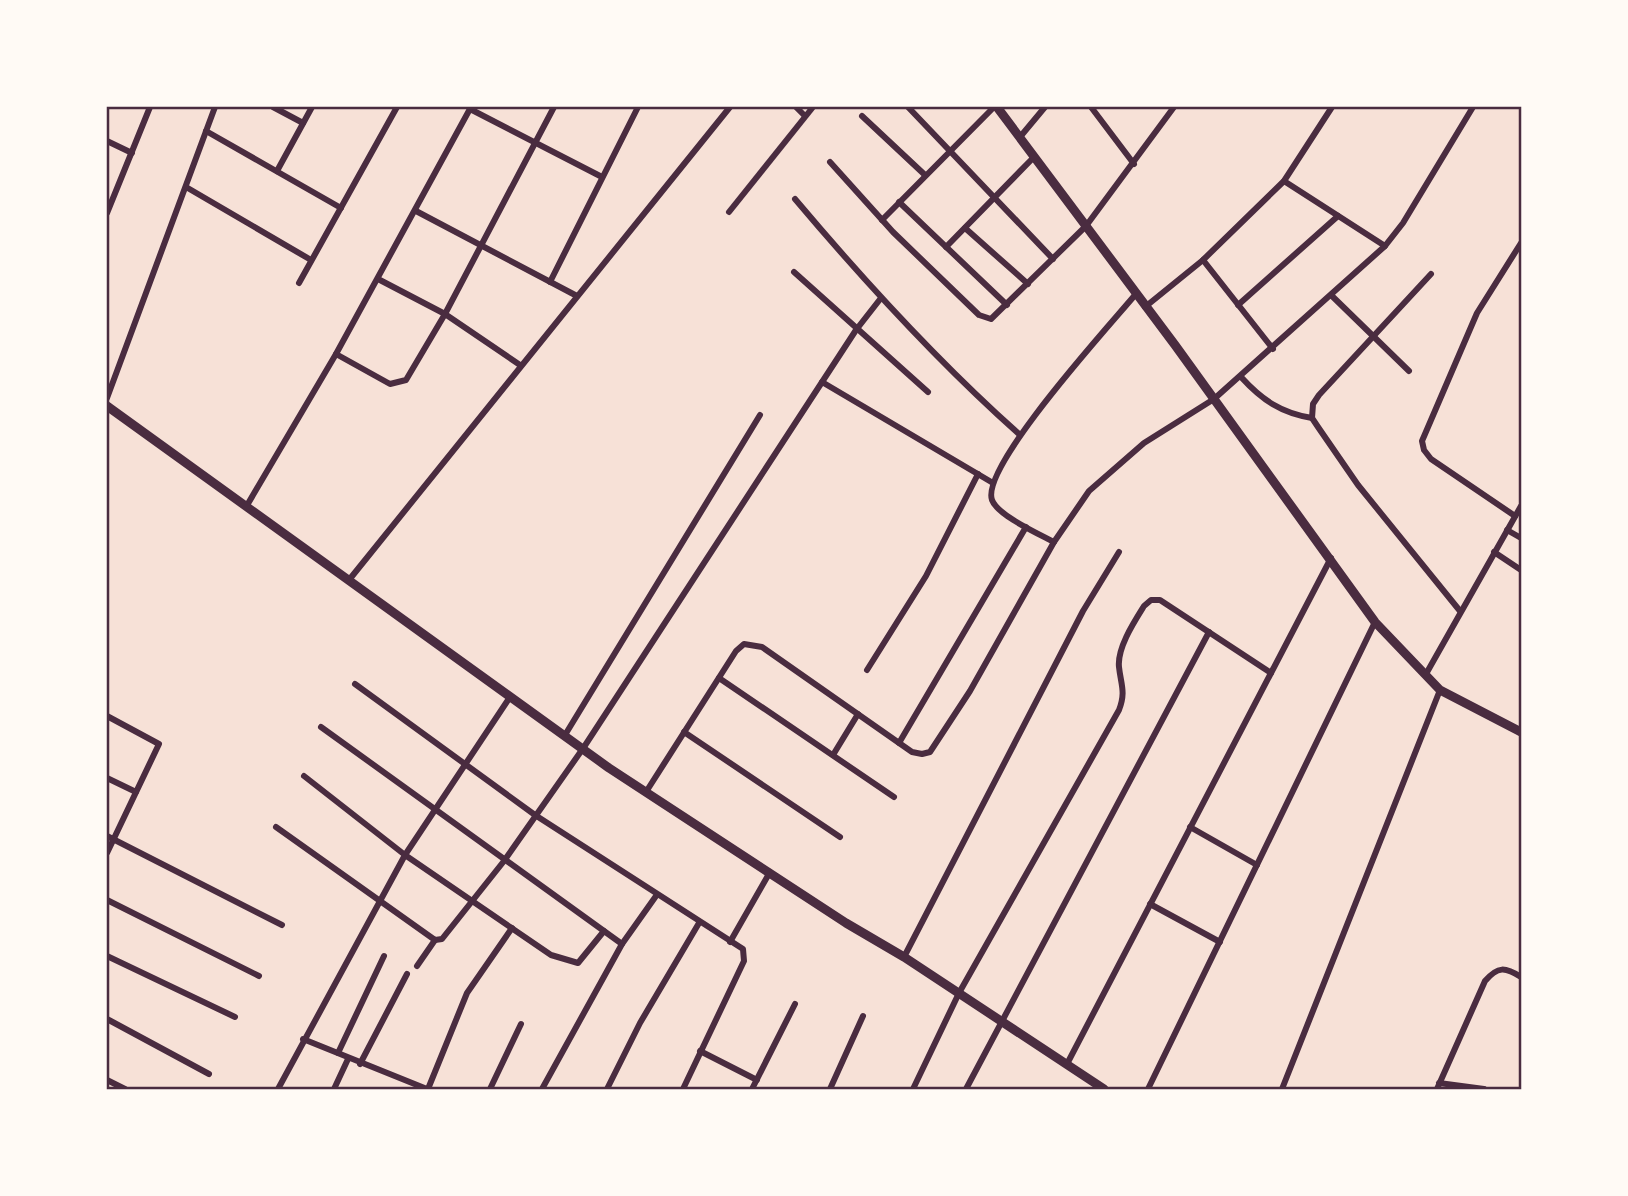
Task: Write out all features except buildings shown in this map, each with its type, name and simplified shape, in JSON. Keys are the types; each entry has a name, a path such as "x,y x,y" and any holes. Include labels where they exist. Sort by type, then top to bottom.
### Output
{"main road":[{"path":"995,107 1214,399 1376,622 1440,690 1521,732"},
{"path":"107,406 510,698 646,792 1104,1089"}],"street":[{"path":"107,213 150,107"},
{"path":"107,398 215,107"},
{"path":"273,107 303,123"},
{"path":"277,171 312,107"},
{"path":"299,283 397,107"},
{"path":"336,354 390,384 406,380 445,314 554,107"},
{"path":"550,282 638,107"},
{"path":"349,580 730,107"},
{"path":"796,107 805,116"},
{"path":"729,212 813,107"},
{"path":"908,107 1053,259"},
{"path":"883,220 950,149 995,107"},
{"path":"1020,137 1045,107"},
{"path":"1091,107 1134,164"},
{"path":"830,162 883,220 979,315 991,319 1086,226 1174,107"},
{"path":"1145,307 1203,260 1284,181 1332,107"},
{"path":"646,792 736,651 744,644 754,643 899,743 922,754 930,752 971,691 1054,542 1088,491 1144,443 1214,399 1241,377 1385,246 1474,107"},
{"path":"246,507 379,279 470,108 602,177"},
{"path":"862,116 925,175"},
{"path":"206,131 341,208"},
{"path":"107,141 132,153"},
{"path":"946,247 1034,157"},
{"path":"1284,181 1385,246"},
{"path":"186,187 311,260"},
{"path":"794,199 881,298 972,392 1019,434"},
{"path":"899,202 1007,305"},
{"path":"416,211 577,296"},
{"path":"1238,304 1338,216"},
{"path":"965,228 1028,285"},
{"path":"1515,516 1431,459 1424,450 1422,441 1477,313 1521,243"},
{"path":"1203,260 1273,349"},
{"path":"794,272 928,392"},
{"path":"1431,274 1319,396 1313,404 1312,418 1357,485 1460,611"},
{"path":"379,279 445,314 520,365"},
{"path":"1054,542 993,504 993,482 1019,434 1135,295"},
{"path":"1332,296 1409,371"},
{"path":"276,827 435,940 442,939 505,861 584,747 856,330 881,298"},
{"path":"1241,377 1270,404 1289,414 1312,418"},
{"path":"822,382 993,482"},
{"path":"565,735 760,415"},
{"path":"867,670 926,576 978,474"},
{"path":"1426,674 1521,506"},
{"path":"899,743 1026,527"},
{"path":"1507,530 1521,538"},
{"path":"904,957 1083,611 1119,552"},
{"path":"1494,552 1521,569"},
{"path":"1067,1064 1331,558"},
{"path":"913,1089 959,993 1119,710 1125,686 1119,656 1144,606 1151,600 1160,600 1271,673"},
{"path":"1148,1089 1376,622"},
{"path":"966,1089 1209,632"},
{"path":"719,678 894,797"},
{"path":"355,684 465,767 535,815 656,896 743,949 744,961 683,1089"},
{"path":"1282,1089 1440,690"},
{"path":"278,1089 405,855 510,698"},
{"path":"833,755 858,714"},
{"path":"107,716 159,744 110,838 107,853"},
{"path":"321,727 622,944"},
{"path":"684,732 840,837"},
{"path":"304,776 405,855 551,955 570,963 584,959 604,931"},
{"path":"107,778 136,792"},
{"path":"1190,827 1257,865"},
{"path":"110,838 282,925"},
{"path":"730,942 770,872"},
{"path":"542,1089 622,944 656,896"},
{"path":"107,900 259,975"},
{"path":"1150,904 1220,942"},
{"path":"607,1089 639,1023 699,923"},
{"path":"303,1039 427,1089 467,993 512,928"},
{"path":"417,966 435,940"},
{"path":"107,956 235,1017"},
{"path":"338,1053 384,956"},
{"path":"1484,1089 1438,1086 1485,981 1494,970 1503,968 1521,977"},
{"path":"360,1064 407,974"},
{"path":"752,1089 794,1004"},
{"path":"830,1089 863,1016"},
{"path":"107,1019 209,1074"},
{"path":"490,1089 521,1024"},
{"path":"700,1051 757,1080"},
{"path":"334,1089 348,1059"},
{"path":"107,1080 125,1089"},
{"path":"399,1089 403,1081"}]}
